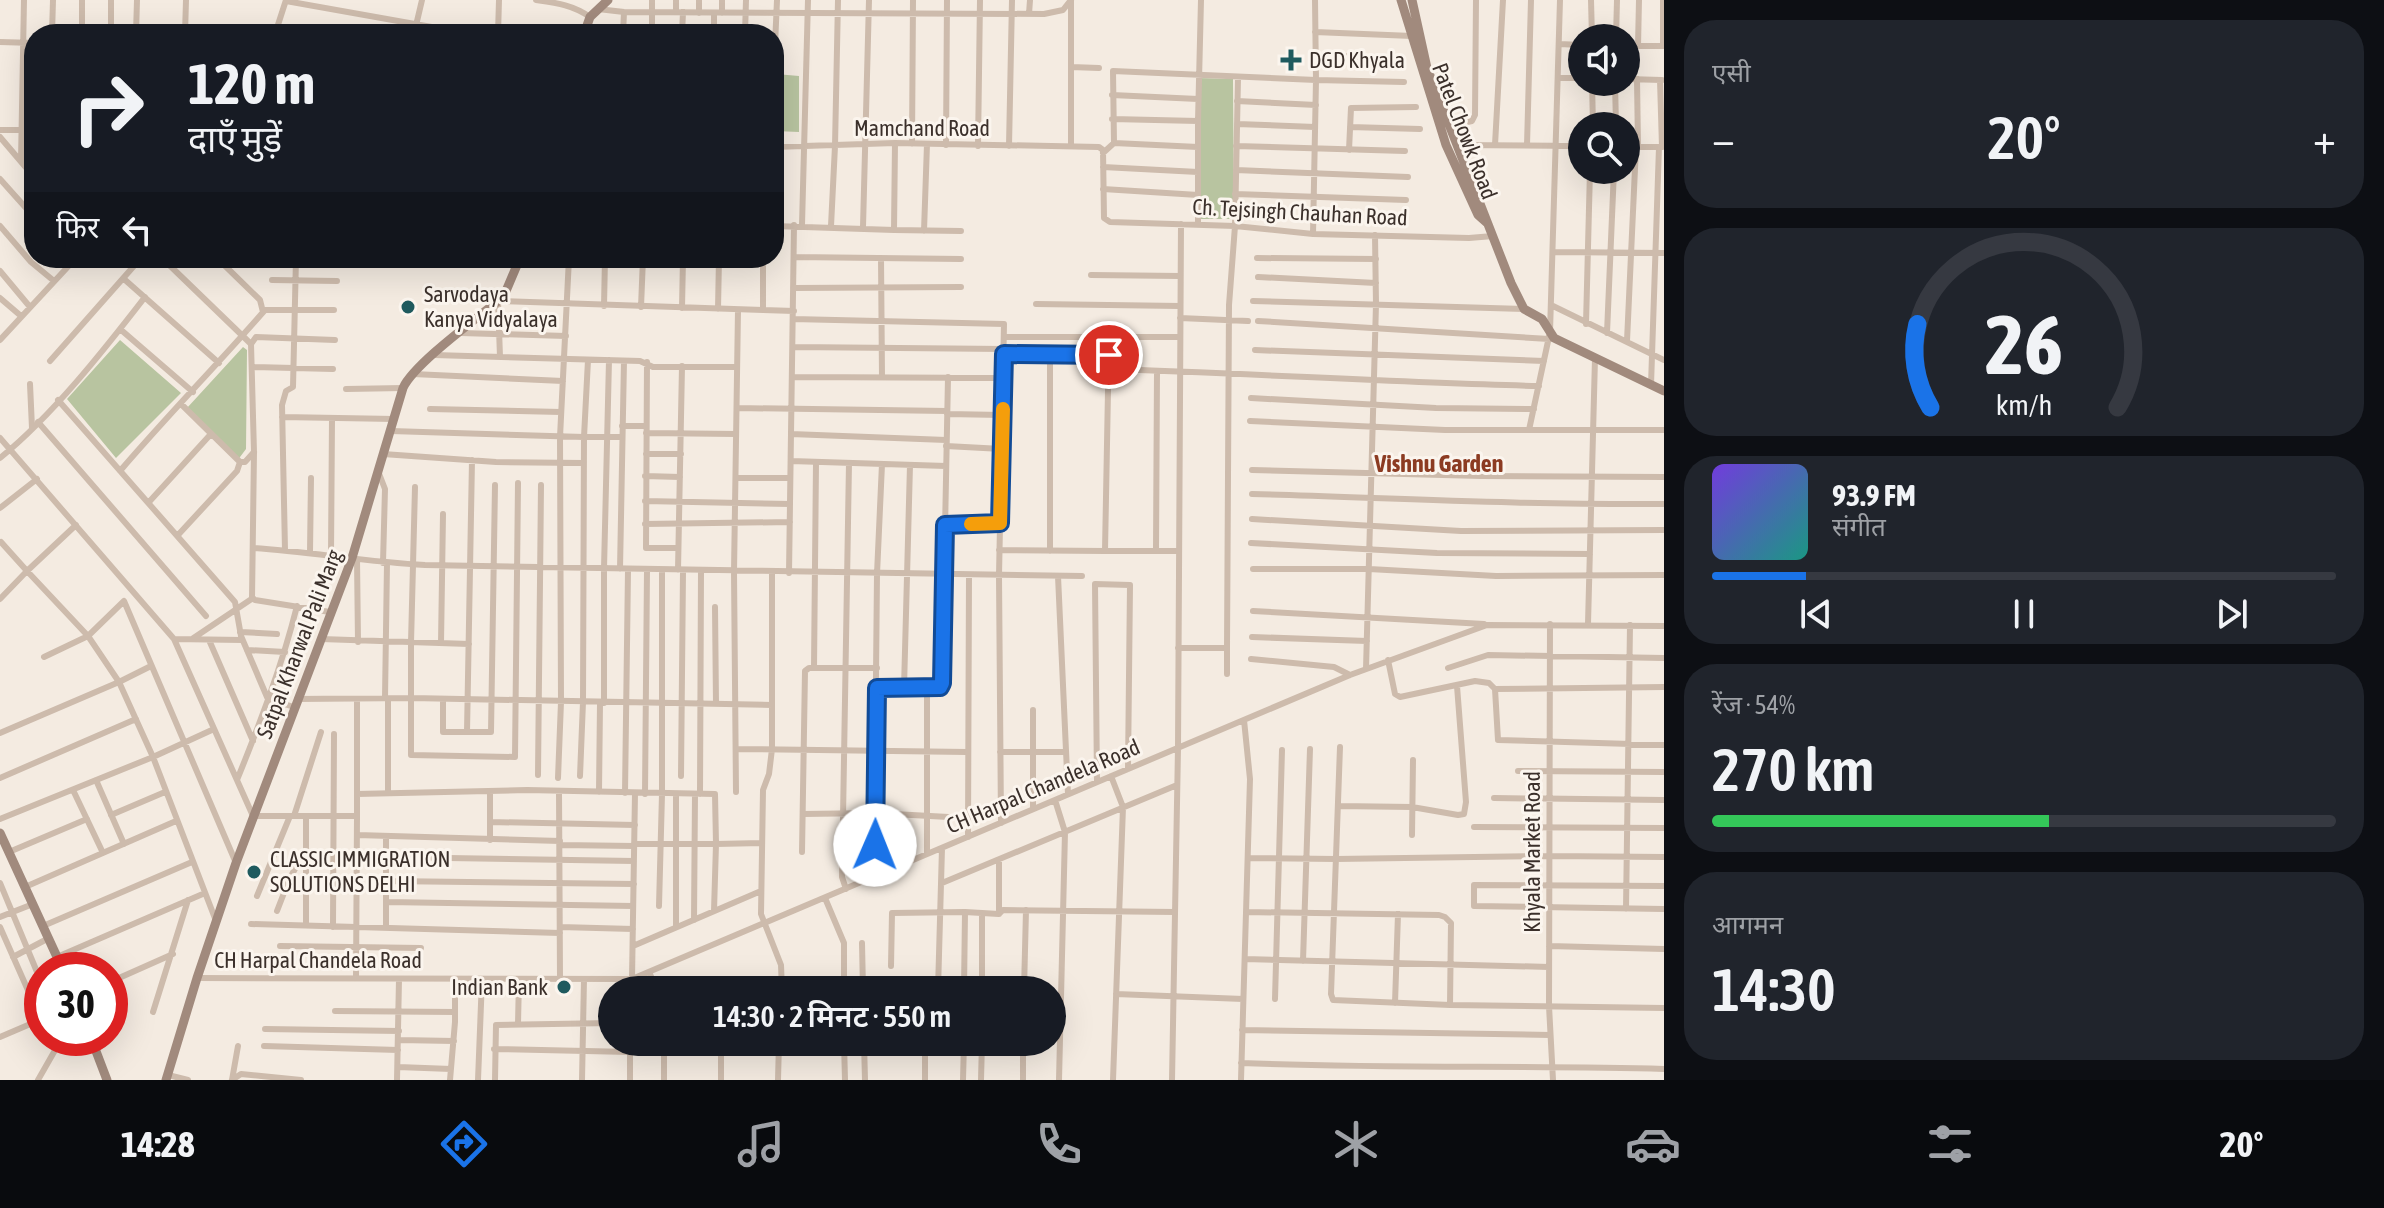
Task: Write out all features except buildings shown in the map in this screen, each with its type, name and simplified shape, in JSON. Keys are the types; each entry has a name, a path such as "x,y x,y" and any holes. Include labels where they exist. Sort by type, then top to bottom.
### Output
{"street":[{"path":"21,161 24,0"},
{"path":"52,24 53,0"},
{"path":"82,0 82,24"},
{"path":"111,0 111,24"},
{"path":"136,24 137,0"},
{"path":"185,24 186,0"},
{"path":"278,24 286,0 389,24"},
{"path":"416,24 422,0"},
{"path":"498,24 499,0"},
{"path":"536,0 565,4 594,13 808,15 1029,14 1057,12 1067,7 1071,0"},
{"path":"589,24 594,13 608,0"},
{"path":"652,0 652,24"},
{"path":"676,0 681,24"},
{"path":"699,0 699,13"},
{"path":"716,24 722,0"},
{"path":"746,0 746,24"},
{"path":"776,24 777,0"},
{"path":"789,573 795,257 808,0"},
{"path":"831,226 838,0"},
{"path":"863,227 869,0"},
{"path":"912,144 913,0"},
{"path":"946,145 947,0"},
{"path":"978,146 980,0"},
{"path":"1009,146 1012,0"},
{"path":"1029,14 1030,0"},
{"path":"1071,0 1071,146"},
{"path":"1198,224 1201,0"},
{"path":"1313,234 1315,0"},
{"name":"Patel Chowk Road","path":"1401,0 1446,145 1478,215 1489,225"},
{"name":"Patel Chowk Road","path":"1412,0 1427,68 1489,225"},
{"path":"1449,126 1474,119 1476,0"},
{"path":"1495,145 1503,0"},
{"path":"1527,145 1531,0"},
{"path":"1529,430 1549,336 1560,0"},
{"path":"1591,0 1592,24"},
{"path":"1616,24 1617,0"},
{"path":"1638,24 1639,0"},
{"path":"1640,46 1663,46 1663,0"},
{"path":"623,24 624,12"},
{"path":"1315,32 1412,36"},
{"path":"0,42 23,43"},
{"path":"1559,44 1568,44"},
{"path":"1315,55 1403,59"},
{"path":"1071,67 1099,68"},
{"path":"1114,143 1113,71 1404,82"},
{"path":"1227,674 1229,320 1235,226 1238,78"},
{"path":"1558,78 1568,78"},
{"path":"1640,79 1662,80 1660,253 1651,385"},
{"path":"1112,95 1198,99"},
{"path":"1237,101 1316,105"},
{"path":"1349,150 1350,111 1354,107 1416,107"},
{"path":"1112,119 1198,121"},
{"path":"1237,124 1315,127"},
{"path":"1350,127 1420,129"},
{"path":"0,130 21,130"},
{"path":"0,137 24,165"},
{"path":"894,230 895,143"},
{"name":"Mamchand Road","path":"784,147 895,143 1071,146 1099,147 1103,153"},
{"path":"1198,147 1114,143 1103,153 1103,189 1198,195"},
{"path":"924,231 927,144"},
{"path":"1456,145 1568,146"},
{"path":"1236,146 1405,151"},
{"path":"1640,147 1662,147"},
{"path":"1103,167 1198,172"},
{"path":"1236,170 1408,177"},
{"path":"0,179 24,206"},
{"path":"1586,324 1590,184"},
{"path":"1607,333 1613,184"},
{"path":"1627,341 1635,184"},
{"name":"Ch. Tejsingh Chauhan Road","path":"1103,189 1105,220 1110,222 1235,226 1313,234 1493,236"},
{"path":"1235,194 1406,200"},
{"path":"1172,1080 1178,748 1181,224"},
{"path":"1489,225 1524,309"},
{"path":"0,226 24,254"},
{"path":"784,226 961,231"},
{"path":"1366,669 1376,304 1375,235"},
{"path":"1553,252 1660,253"},
{"path":"795,257 961,259"},
{"path":"881,258 882,377"},
{"path":"1257,258 1376,259"},
{"path":"38,268 54,281"},
{"path":"0,340 3,331 66,268"},
{"path":"50,361 133,268"},
{"path":"172,268 251,344"},
{"path":"227,268 260,300 263,312"},
{"path":"285,550 282,405 286,391 293,387 296,268"},
{"name":"Satpal Kharwal Pali Marg","path":"167,1079 236,863 330,612 354,558 403,388 413,374 498,301 516,268"},
{"path":"558,778 561,702 560,437 569,268"},
{"path":"604,306 605,268"},
{"path":"641,307 643,268"},
{"path":"682,308 683,268"},
{"path":"718,309 719,268"},
{"path":"763,268 763,310"},
{"path":"0,271 30,307"},
{"path":"1091,275 1180,276"},
{"path":"1258,277 1376,283"},
{"path":"124,279 219,363"},
{"path":"272,280 337,281"},
{"path":"794,288 961,287"},
{"path":"0,458 58,400 145,297"},
{"path":"0,298 21,316"},
{"path":"500,357 498,301 763,310 883,322 1005,325 999,550 1001,823"},
{"path":"1253,301 1524,309 1542,319 1549,336"},
{"path":"1036,304 1180,306"},
{"path":"1551,305 1664,360"},
{"path":"120,471 265,310 334,310"},
{"path":"736,792 734,572 738,310"},
{"path":"1180,318 1248,321"},
{"path":"1258,321 1549,336 1664,391"},
{"path":"120,329 193,392"},
{"path":"461,333 566,336"},
{"path":"253,598 251,344 256,337 335,340"},
{"path":"1004,337 1180,337"},
{"path":"1105,551 1109,337"},
{"path":"793,347 1109,355"},
{"path":"1255,350 1544,361"},
{"path":"1050,354 1050,551"},
{"path":"434,355 647,362 653,367 737,367"},
{"path":"1588,624 1595,358"},
{"path":"580,776 583,463 588,360"},
{"path":"599,792 609,360"},
{"path":"624,361 621,437 625,793"},
{"path":"647,362 646,548 678,548"},
{"path":"681,776 678,548 682,366"},
{"path":"252,367 333,369"},
{"path":"1108,369 1539,386"},
{"path":"1156,551 1157,371"},
{"path":"413,374 563,381"},
{"path":"792,377 1003,378"},
{"path":"877,688 938,688 942,683 948,377"},
{"path":"30,384 32,428"},
{"path":"346,389 403,388"},
{"path":"1251,398 1436,408 1534,409"},
{"path":"58,400 178,535 237,607 242,640 269,699"},
{"path":"181,404 240,462 245,462 254,452"},
{"path":"737,408 1002,415"},
{"path":"430,409 561,412"},
{"path":"282,417 394,419"},
{"path":"331,555 332,419"},
{"path":"1250,421 1445,430 1664,430"},
{"path":"38,422 206,616"},
{"path":"622,426 681,434 736,434"},
{"path":"391,431 621,437"},
{"path":"791,434 1002,449"},
{"path":"149,502 210,435"},
{"path":"0,438 174,639 253,816 357,816"},
{"path":"383,454 583,463"},
{"path":"646,454 681,454"},
{"path":"467,732 472,460"},
{"path":"791,461 946,466"},
{"path":"178,535 237,471 240,462"},
{"path":"814,668 816,463"},
{"path":"846,889 842,877 849,463"},
{"path":"874,877 877,574 882,464"},
{"path":"904,688 910,465"},
{"path":"1252,470 1664,477"},
{"path":"378,471 385,489 388,793"},
{"path":"645,476 680,477"},
{"path":"310,552 311,478"},
{"path":"736,478 790,478"},
{"path":"0,508 37,479"},
{"path":"415,487 411,755 515,757 518,483"},
{"path":"443,699 443,732 491,732 495,485"},
{"path":"538,775 541,485"},
{"path":"1252,494 1451,502 1664,504"},
{"path":"645,501 790,504"},
{"path":"441,643 443,514"},
{"path":"1252,519 1461,531 1664,530"},
{"path":"645,524 790,522"},
{"path":"945,525 1000,523"},
{"path":"0,599 76,525"},
{"path":"1,542 88,636 119,682 153,757 216,921"},
{"path":"1251,543 1437,553 1590,554"},
{"path":"253,548 310,552 385,563 471,566 1082,576"},
{"path":"999,550 1178,551"},
{"path":"354,558 358,642"},
{"path":"1253,569 1369,569 1496,576 1664,575"},
{"path":"645,794 647,570"},
{"path":"659,906 662,570"},
{"path":"694,920 701,571"},
{"path":"772,572 772,749 769,774 763,790 761,914 781,965 781,976"},
{"path":"968,837 969,575"},
{"path":"1058,576 1068,794"},
{"path":"1097,782 1095,584 1130,585 1128,769"},
{"path":"192,639 253,598 330,612"},
{"path":"44,657 88,636 124,601 236,863"},
{"path":"237,780 269,699 297,606"},
{"path":"715,607 716,704"},
{"path":"1253,611 1487,625"},
{"name":"Khyala Market Road","path":"1550,624 1549,1006 1553,1080"},
{"name":"CH Harpal Chandela Road","path":"639,976 1350,675 1487,625 1664,626"},
{"path":"1626,909 1630,625"},
{"path":"240,632 277,634"},
{"path":"1252,637 1367,641"},
{"path":"174,639 242,640"},
{"path":"320,639 469,644"},
{"path":"209,640 253,741"},
{"path":"1178,648 1227,648"},
{"path":"247,650 285,652"},
{"path":"1448,668 1488,655 1664,658"},
{"path":"1251,659 1334,667 1350,675"},
{"path":"1388,660 1395,694 1400,697 1482,681 1489,683 1495,689 1498,740 1664,745"},
{"path":"0,733 151,666"},
{"path":"802,852 805,671 814,668 877,668"},
{"path":"1338,806 1412,807 1464,814 1466,802 1457,686"},
{"path":"1495,689 1664,687"},
{"path":"927,688 927,854"},
{"path":"269,699 295,703 412,698 772,705"},
{"path":"356,978 357,699"},
{"path":"1033,710 1033,809"},
{"path":"0,778 136,719"},
{"path":"1241,1080 1250,779 1244,720"},
{"path":"0,819 214,729"},
{"path":"257,896 292,816 321,732"},
{"path":"333,927 334,734"},
{"path":"1340,747 1333,1000 1664,1008"},
{"path":"737,749 967,752"},
{"path":"1303,961 1310,749"},
{"path":"1275,999 1282,750"},
{"path":"1000,752 1066,752"},
{"path":"1412,835 1413,760"},
{"path":"1518,771 1664,772"},
{"path":"1111,776 1123,807 1113,1080"},
{"path":"96,780 124,844"},
{"path":"942,883 1177,785"},
{"path":"73,790 103,853"},
{"path":"357,794 490,791 715,794 714,911"},
{"path":"490,791 490,840"},
{"path":"559,791 560,979"},
{"path":"111,815 165,792"},
{"path":"632,976 635,793"},
{"path":"676,794 676,927"},
{"path":"1494,798 1664,800"},
{"path":"1055,800 1065,832 1062,976"},
{"path":"803,814 875,813 967,818"},
{"path":"306,816 306,925"},
{"path":"9,852 87,819"},
{"path":"25,887 176,821"},
{"path":"490,822 635,825"},
{"path":"1474,827 1664,828"},
{"path":"0,833 55,952"},
{"path":"357,835 634,845 762,843"},
{"path":"386,836 386,928"},
{"path":"939,976 942,848"},
{"path":"277,911 306,849"},
{"path":"386,857 634,861"},
{"path":"1248,858 1664,857"},
{"path":"999,860 999,914"},
{"path":"43,926 192,862"},
{"path":"386,881 634,884"},
{"path":"0,883 27,950"},
{"path":"1664,886 1474,885 1474,906 1664,909"},
{"path":"633,946 761,891"},
{"path":"68,952 205,893"},
{"path":"825,898 844,943 844,976"},
{"path":"153,1012 188,900"},
{"path":"387,902 633,906"},
{"path":"0,917 33,904"},
{"path":"891,966 892,913 999,914 1003,910 1175,912"},
{"path":"1024,976 1026,910"},
{"path":"964,976 965,912"},
{"path":"1246,912 1445,917 1451,923 1450,1005"},
{"path":"982,913 982,976"},
{"path":"1395,1003 1398,914"},
{"path":"251,924 633,929"},
{"path":"0,927 4,945 24,982"},
{"path":"13,957 49,938"},
{"path":"862,943 863,976"},
{"path":"280,946 421,948"},
{"path":"1549,946 1664,949"},
{"path":"128,974 173,954"},
{"path":"1245,959 1549,967"},
{"path":"649,972 651,976"},
{"name":"CH Harpal Chandela Road","path":"197,978 598,979"},
{"path":"397,1080 399,979"},
{"path":"450,1080 455,979"},
{"path":"478,1080 482,979"},
{"path":"518,1024 519,979"},
{"path":"582,1080 584,979"},
{"path":"1116,994 1243,999"},
{"path":"335,1011 455,1012"},
{"path":"495,1080 496,1025 598,1023"},
{"path":"0,1037 24,1027"},
{"path":"265,1029 399,1031"},
{"path":"1242,1030 1550,1035"},
{"path":"399,1040 454,1041"},
{"path":"232,1080 238,1046"},
{"path":"264,1046 398,1050"},
{"path":"494,1049 598,1051"},
{"path":"38,1080 50,1056"},
{"path":"98,1056 107,1080"},
{"path":"630,1056 630,1080"},
{"path":"664,1080 665,1056"},
{"path":"721,1056 721,1080"},
{"path":"778,1080 779,1056"},
{"path":"844,1056 845,1080"},
{"path":"864,1056 865,1080"},
{"path":"925,1056 925,1080"},
{"path":"963,1080 964,1056"},
{"path":"981,1080 982,1056"},
{"path":"1023,1056 1023,1080"},
{"path":"1059,1080 1060,1056"},
{"path":"1241,1063 1664,1069"},
{"path":"398,1067 451,1069"},
{"path":"232,1080 241,1074 301,1080"},
{"path":"167,1079 188,1080"}],"green space":[{"path":"784,75 799,76 799,132 784,131"},
{"path":"1198,78 1233,79 1234,219 1198,219"},
{"path":"120,340 181,393 116,458 67,399"},
{"path":"243,347 247,350 246,449 237,461 187,408"}],"slow traffic":[{"path":"971,524 1000,523 1003,409"}],"place":[{"name":"DGD Khyala","path":"1291,60"},
{"name":"Sarvodaya Kanya Vidyalaya","path":"408,307"},
{"name":"CLASSIC IMMIGRATION SOLUTIONS DELHI","path":"254,872"},
{"name":"Indian Bank","path":"564,987"}],"district":[{"name":"Vishnu Garden","path":"1439,463"}],"route":[{"path":"875,845 877,688 940,687 945,525 1000,523 1004,354 1109,355"}]}
